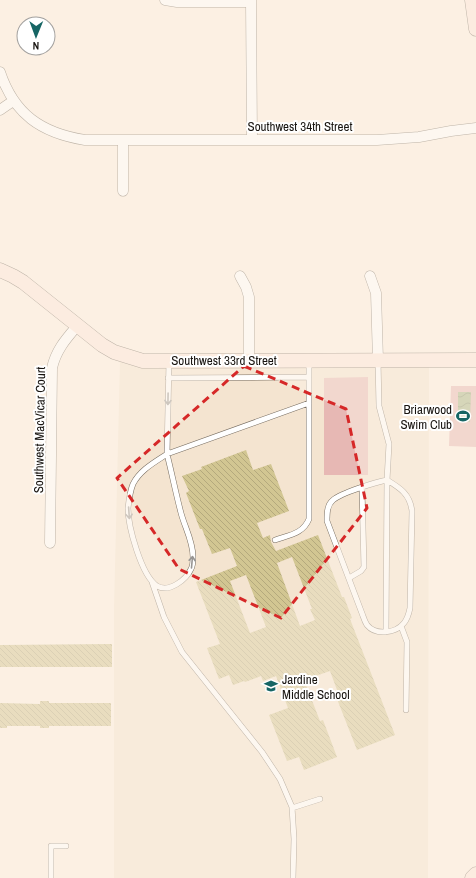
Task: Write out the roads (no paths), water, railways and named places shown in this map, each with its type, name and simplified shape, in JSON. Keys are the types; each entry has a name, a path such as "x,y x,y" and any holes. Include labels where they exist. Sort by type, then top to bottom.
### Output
{"street":[{"path":"165,0 177,2 251,1 252,139"},
{"path":"472,0 476,29"},
{"name":"Southwest 34th Street","path":"0,72 13,101 34,121 46,129 59,134 85,140 378,140 407,138 476,128"},
{"path":"0,110 13,101"},
{"path":"122,191 123,140"},
{"name":"Southwest 33rd Street","path":"0,270 23,282 102,345 114,352 143,361 476,360"},
{"path":"240,276 249,297 249,360"},
{"path":"370,276 376,293 378,360"},
{"name":"Southwest MacVicar Court","path":"50,543 52,368 59,348 77,326"},
{"path":"472,878 476,874"}],"lane":[{"path":"152,582 158,587 165,588 174,586 182,581 192,568 193,557 192,543 182,515 167,454 169,360"},
{"path":"275,540 300,531 305,527 308,519 309,360"},
{"path":"378,360 379,406 389,444 387,480 386,632"},
{"path":"168,378 309,377"},
{"path":"293,878 294,839 292,808 280,779 262,752 182,652 164,617 152,582 138,555 128,508 133,484 140,474 155,461 167,454 309,403"},
{"path":"387,480 403,490 409,498 412,511 410,608 404,623 392,631 375,631 368,625 363,616 327,521 329,506 333,500 362,488 376,482 387,480"},
{"path":"349,578 361,571 364,567 362,488"},
{"path":"401,626 407,642 406,710"},
{"path":"292,808 320,799"},
{"path":"51,878 51,846 66,846"}],"water":[{"path":"458,392 471,392 470,422 458,422"}],"place":[{"name":"Briarwood Swim Club","path":"463,416"},
{"name":"Jardine Middle School","path":"271,686"}]}
